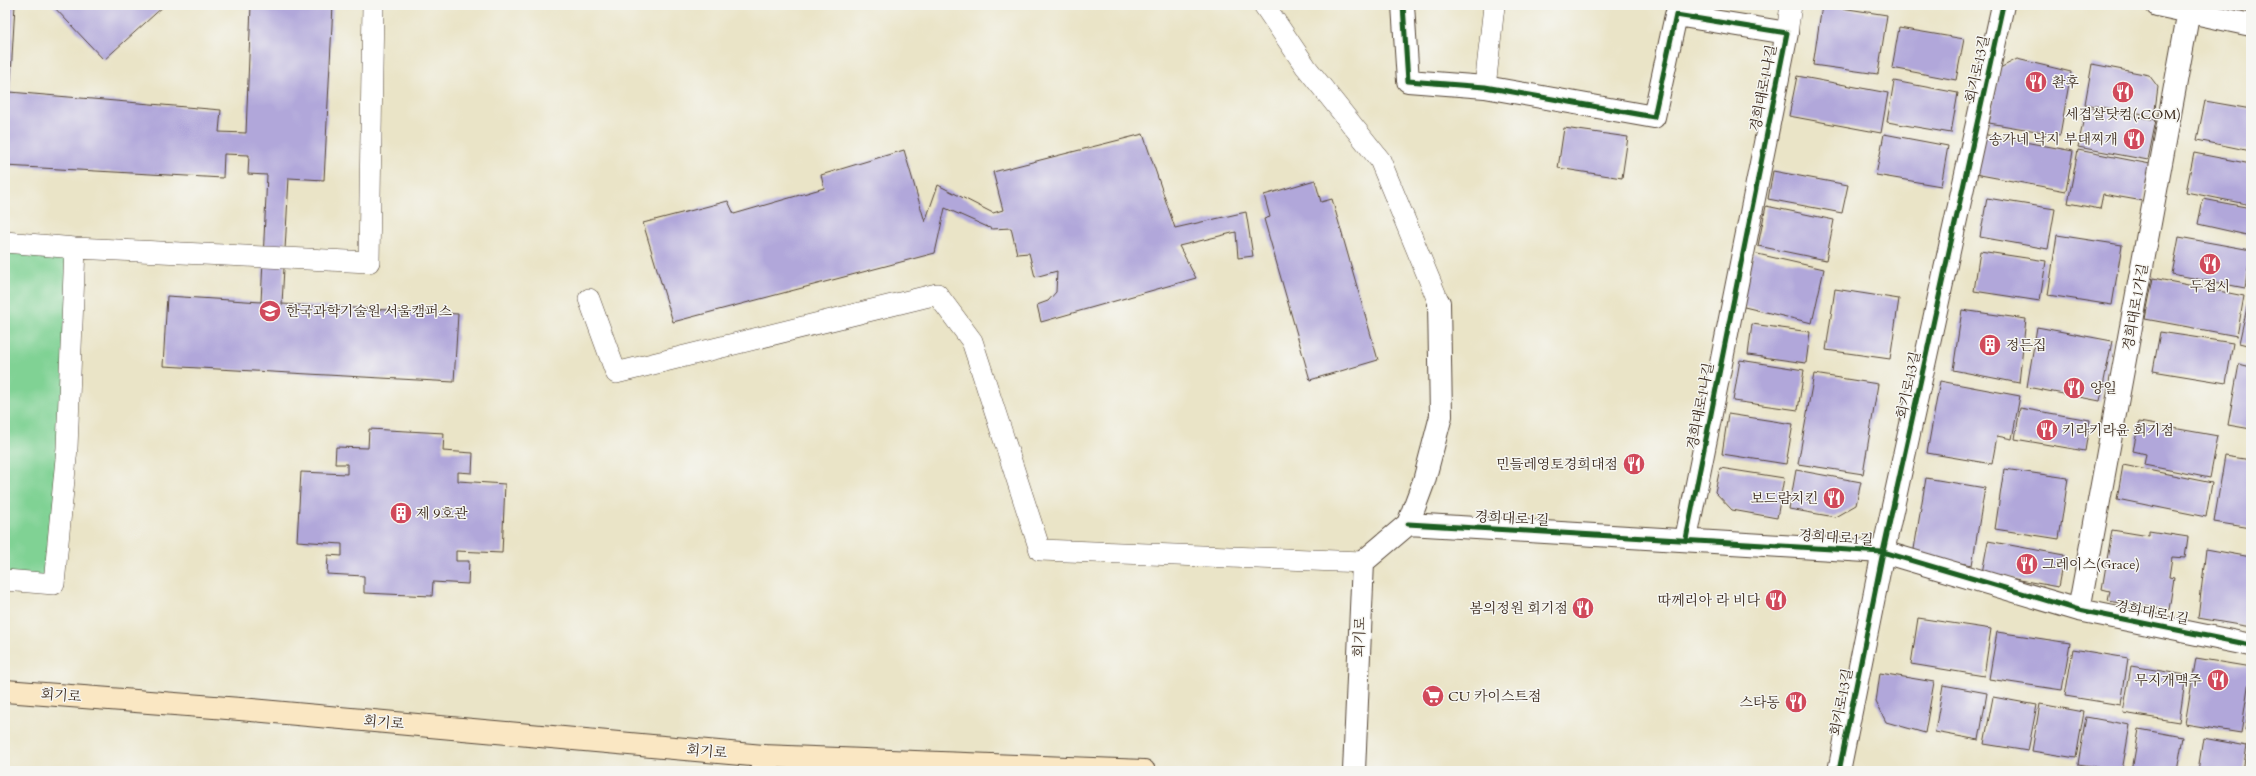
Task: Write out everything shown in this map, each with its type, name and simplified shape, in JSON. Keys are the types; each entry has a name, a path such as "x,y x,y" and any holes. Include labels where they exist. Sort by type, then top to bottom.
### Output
{"main road":[{"name":"회기로","path":"5,691 240,709 763,763 1144,771"}],"street":[{"name":"경희대로1나길","path":"1403,5 1408,81 1485,87 1654,118 1676,15 1787,33 1686,539"},
{"name":"회기로13길","path":"1839,771 1884,552 2003,5"},
{"path":"2157,5 2190,8 2251,25"},
{"name":"경희대로1가길","path":"2079,610 2190,8"},
{"path":"1363,562 1408,524 1424,481 1441,416 1439,303"},
{"name":"경희대로1길","path":"1408,524 1686,539 1884,552 2079,610 2251,645"},
{"name":"회기로","path":"1354,771 1363,562"}],"lane":[{"path":"5,242 76,248 369,262 373,5"},
{"path":"1264,5 1306,67 1380,160 1439,303"},
{"path":"1787,33 1792,5"},
{"path":"1485,87 1494,6"},
{"path":"5,580 54,584 67,448 76,248"},
{"path":"589,299 616,373 937,294 972,341 1040,550 1363,562"}],"green space":[{"path":"5,242 75,248 54,584 5,580"}],"building":[{"path":"5,5 15,5 10,92 221,110 219,132 246,133 251,5 333,5 324,180 289,178 282,304 458,314 454,382 163,366 167,296 261,302 267,175 248,174 249,155 224,154 223,178 5,166"},
{"path":"52,5 165,5 104,60"},
{"path":"1822,5 1887,15 1878,74 1813,65"},
{"path":"1899,28 1964,39 1956,80 1892,68"},
{"path":"2017,59 2071,72 2060,135 1989,123 2000,68"},
{"path":"2092,64 2149,75 2158,87 2154,117 2085,104"},
{"path":"1797,76 1888,93 1881,133 1789,116"},
{"path":"1894,81 1958,93 1951,133 1887,122"},
{"path":"2205,101 2251,109 2251,151 2197,140"},
{"path":"2086,107 2156,120 2148,160 2078,147"},
{"path":"1564,128 1628,137 1622,178 1558,168"},
{"path":"1143,134 1175,228 1246,212 1253,256 1238,258 1236,232 1179,246 1196,278 1041,322 1037,305 1048,301 1056,292 1057,271 1035,277 1029,253 1017,254 1011,228 992,229 945,208 935,253 673,322 643,223 728,201 734,214 824,188 821,175 904,150 925,222 938,185 993,213 1003,210 993,172"},
{"path":"1884,134 1948,146 1941,186 1876,175"},
{"path":"1982,134 2073,151 2066,191 1975,174"},
{"path":"2078,150 2150,164 2143,201 2103,194 2100,209 2068,203"},
{"path":"2194,153 2251,164 2251,205 2186,192"},
{"path":"1773,171 1848,185 1842,213 1768,199"},
{"path":"1315,180 1321,202 1332,199 1378,360 1310,380 1264,219 1270,217 1264,195"},
{"path":"1987,198 2055,209 2048,249 1980,237"},
{"path":"2203,199 2251,208 2251,236 2198,224"},
{"path":"1766,206 1834,220 1826,260 1758,246"},
{"path":"2057,235 2122,245 2112,305 2048,295"},
{"path":"2179,237 2251,250 2245,288 2172,274"},
{"path":"1980,251 2046,261 2040,301 1974,291"},
{"path":"1753,253 1824,269 1812,323 1740,306"},
{"path":"2153,278 2244,296 2237,336 2145,319"},
{"path":"1835,289 1899,299 1890,359 1826,350"},
{"path":"2248,303 2251,304 2251,346 2239,343"},
{"name":"정든집","path":"1962,310 2026,319 2019,383 1953,370"},
{"path":"1752,324 1810,332 1806,363 1748,355"},
{"path":"2037,327 2112,341 2100,401 2027,387"},
{"path":"2160,332 2233,343 2226,383 2153,371"},
{"path":"1740,360 1804,370 1798,410 1733,401"},
{"path":"2239,364 2251,367 2251,429 2228,425"},
{"path":"1814,374 1878,384 1863,474 1798,464"},
{"path":"1940,381 2020,396 2012,439 1997,436 1992,464 1927,453"},
{"path":"2020,408 2090,420 2085,451 2015,439"},
{"path":"1728,414 1793,424 1786,464 1722,454"},
{"path":"2139,422 2218,436 2210,478 2144,465 2146,454 2133,451"},
{"name":"제 9호관","path":"369,429 444,433 443,451 473,453 472,473 458,472 458,481 505,484 502,553 456,551 456,561 469,561 468,584 433,582 432,596 364,593 364,576 327,574 328,555 342,556 342,544 297,541 301,472 347,474 347,464 335,464 336,447 368,448"},
{"path":"2225,456 2251,460 2251,528 2214,522"},
{"path":"2123,465 2212,483 2206,517 2117,499"},
{"path":"1720,468 1784,478 1777,518 1732,510 1715,492"},
{"path":"2004,469 2068,478 2059,539 1995,529"},
{"path":"1796,470 1861,482 1856,505 1835,517 1789,509"},
{"path":"1926,478 1985,488 1972,565 1913,555"},
{"path":"2112,530 2149,536 2149,531 2188,537 2185,558 2172,557 2169,577 2174,578 2169,610 2108,601 2110,591 2102,589"},
{"path":"1988,541 2064,555 2058,587 1982,573"},
{"path":"2206,549 2251,557 2251,627 2198,618"},
{"path":"1918,618 1991,629 1984,676 1911,664"},
{"path":"1997,632 2070,643 2062,690 1989,679"},
{"path":"2073,649 2128,658 2121,705 2065,696"},
{"path":"2196,658 2251,667 2241,733 2185,724"},
{"path":"2131,666 2186,675 2179,722 2123,713"},
{"path":"1880,673 1934,682 1925,733 1886,722 1876,702"},
{"path":"1943,685 1987,693 1979,740 1935,732"},
{"path":"1993,697 2037,705 2028,751 1984,744"},
{"path":"2251,701 2251,731 2245,730"},
{"path":"2040,704 2084,712 2076,758 2032,751"},
{"path":"2086,717 2130,725 2122,771 2078,764"},
{"path":"2139,729 2183,737 2177,771 2132,771"},
{"path":"2203,738 2247,746 2243,771 2198,771"}],"cycle path":[{"path":"1403,5 1408,81 1485,87 1654,117 1676,15 1787,33 1686,539"},
{"path":"1839,771 1883,552 2003,5"},
{"path":"1408,524 1883,552 2079,610 2251,645"}],"place":[{"name":"촨후","path":"2036,82"},
{"name":"세겹살닷컴(.COM)","path":"2123,92"},
{"name":"송가네 낙지 부대찌개","path":"2134,139"},
{"name":"두접시","path":"2210,264"},
{"name":"한국과학기술원 서울캠퍼스","path":"270,311"},
{"name":"정든집","path":"1990,345"},
{"name":"양일","path":"2074,388"},
{"name":"키라키라윤 회기점","path":"2047,430"},
{"name":"민들레영토경희대점","path":"1634,464"},
{"name":"보드람치킨","path":"1834,498"},
{"name":"제 9호관","path":"401,513"},
{"name":"그레이스(Grace)","path":"2027,564"},
{"name":"따께리아 라 비다","path":"1776,600"},
{"name":"봄의정원 회기점","path":"1583,608"},
{"name":"무지개맥주","path":"2218,680"},
{"name":"CU 카이스트점","path":"1433,696"},
{"name":"스타동","path":"1796,702"}]}
